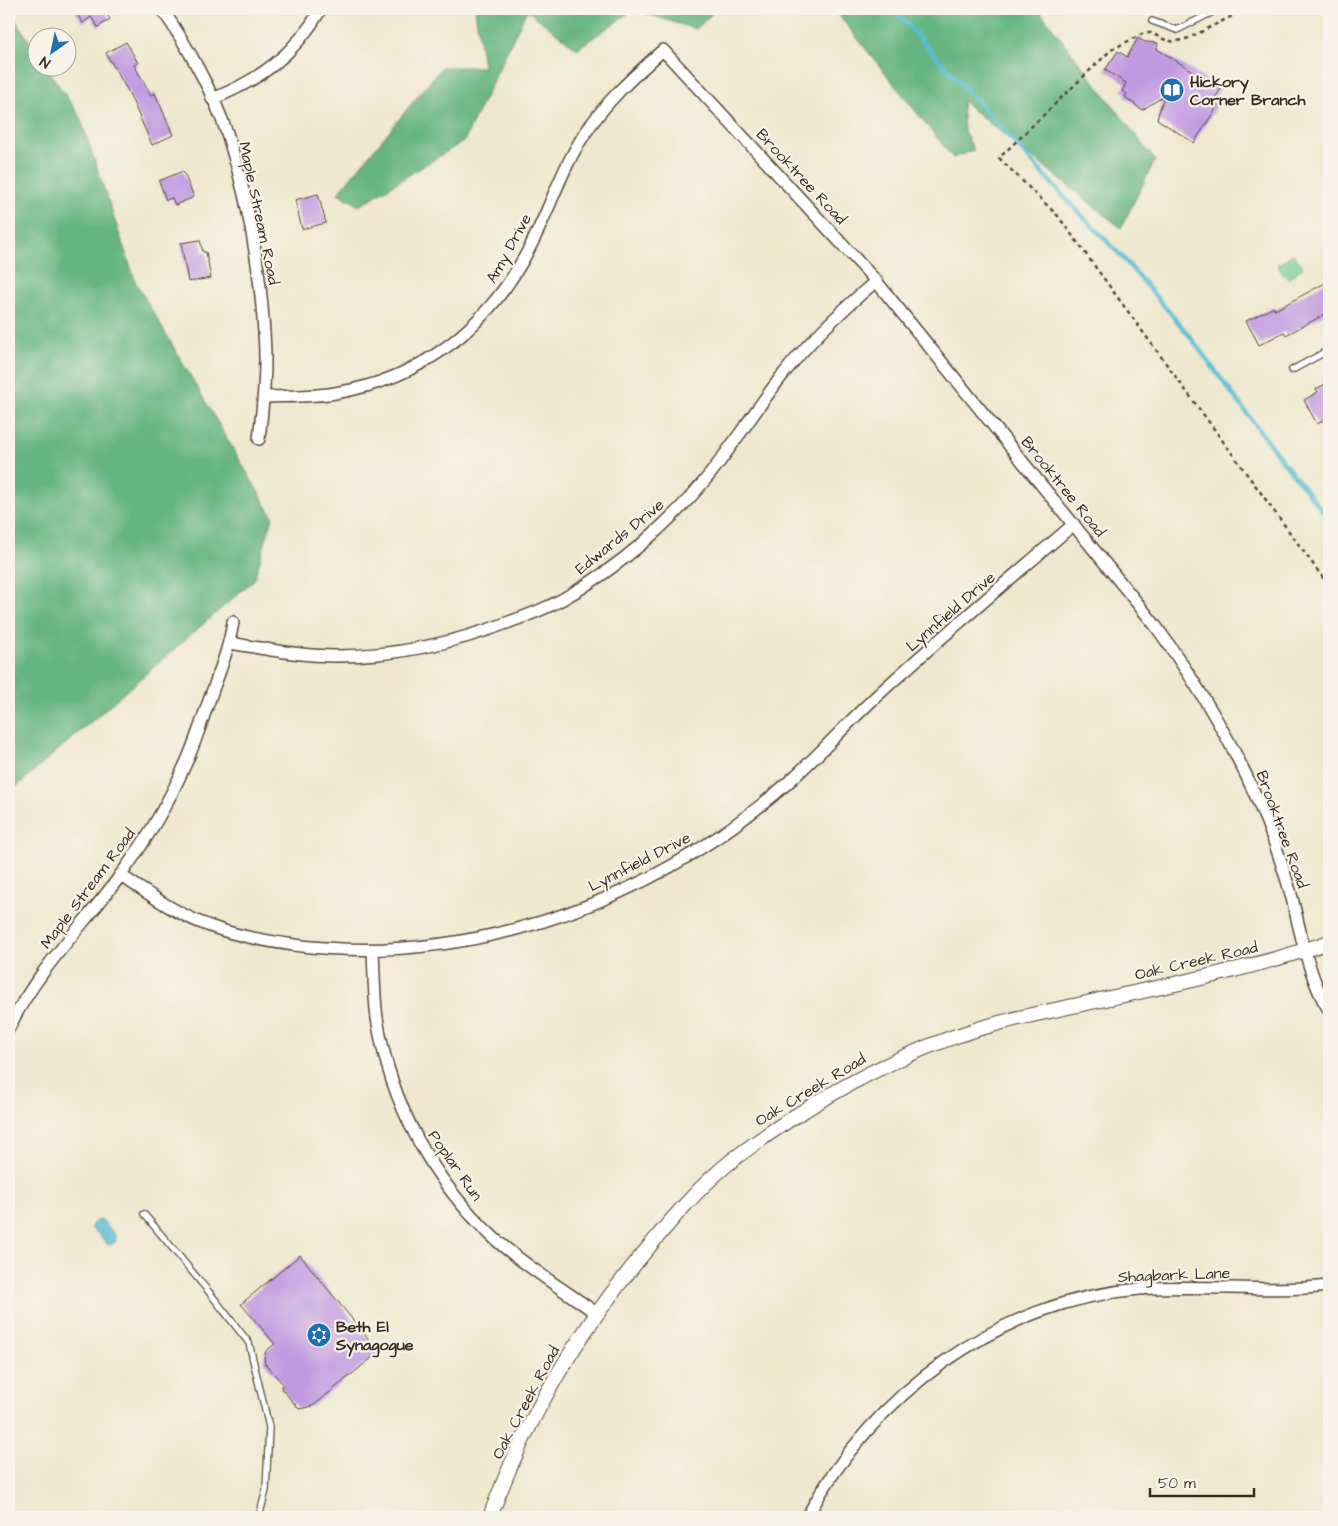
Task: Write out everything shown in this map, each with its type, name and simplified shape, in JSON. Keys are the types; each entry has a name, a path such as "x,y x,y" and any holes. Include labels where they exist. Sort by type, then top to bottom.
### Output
{"street":[{"name":"Maple Stream Road","path":"162,9 189,53 212,100 227,136 240,180 253,244 264,334 264,397 258,439"},
{"path":"212,100 258,77 280,60 297,43 321,9"},
{"name":"Brooktree Road","path":"663,50 876,281 1074,524 1180,658 1210,705 1260,804 1291,896 1315,979 1329,1010"},
{"name":"Amy Drive","path":"264,397 319,395 368,385 385,380 414,367 456,341 498,299 516,274 531,246 568,162 602,109 663,50"},
{"name":"Edwards Drive","path":"230,643 298,654 336,656 406,651 452,642 492,629 562,600 609,569 662,525 686,501 711,473 787,369 814,338 876,281"},
{"name":"Lynnfield Drive","path":"120,875 181,913 206,925 238,935 319,948 372,950 406,948 464,940 554,918 640,882 694,852 757,808 793,778 880,692 1074,524"},
{"name":"Maple Stream Road","path":"9,1028 23,1000 38,978 120,875 166,805 186,765 230,643 233,622"},
{"name":"Oak Creek Road","path":"490,1517 509,1468 543,1399 569,1354 596,1314 618,1284 670,1222 729,1162 760,1139 839,1089 881,1067 924,1048 1003,1022 1183,982 1306,950 1329,942"},
{"name":"Poplar Run","path":"372,950 377,1017 383,1047 403,1110 418,1142 452,1192 495,1238 518,1258 596,1314"},
{"name":"Shagbark Lane","path":"807,1517 831,1478 856,1444 884,1413 940,1364 982,1337 1048,1308 1108,1292 1141,1289 1329,1286"}],"lane":[{"path":"1152,22 1177,30 1219,9"},
{"path":"1292,370 1329,350"},
{"path":"144,1214 249,1343 269,1427 266,1490 259,1517"}],"path":[{"path":"1106,57 999,158 1058,216 1329,586"}],"green space":[{"path":"475,9 717,9 696,29 633,10 577,49 527,10 464,141 359,206 338,193 442,67 483,67"},
{"path":"834,9 1038,9 1155,160 1121,228 962,101 964,131 974,150 953,158"},
{"path":"9,10 28,39 28,78 54,78 80,117 136,283 273,517 254,580 9,793"},
{"path":"1293,254 1303,267 1288,279 1277,265"}],"water":[{"path":"97,1220 103,1221 116,1236 116,1241 111,1245 107,1244 91,1228 92,1224"}],"building":[{"path":"73,9 103,9 110,19 98,27 91,17 83,23"},
{"name":"Hickory Corner Branch","path":"1138,38 1145,42 1158,43 1157,49 1221,89 1212,102 1218,105 1194,143 1157,119 1164,96 1142,110 1125,97 1127,94 1122,91 1126,83 1105,70 1118,51 1127,57"},
{"path":"126,42 138,63 134,65 151,95 155,93 173,135 152,145 129,93 106,53"},
{"path":"183,171 194,197 175,205 172,198 166,200 159,181"},
{"path":"318,194 326,223 302,229 295,200"},
{"path":"200,240 203,252 206,252 211,278 188,282 181,243"},
{"path":"1329,281 1329,312 1286,335 1284,332 1259,345 1246,321 1274,307 1275,310"},
{"path":"1329,382 1329,417 1317,424 1304,400 1318,392 1316,389"},
{"name":"Beth El Synagogue","path":"300,1255 379,1352 313,1406 299,1409 281,1388 283,1384 265,1364 266,1351 275,1344 241,1304"}],"waterway":[{"path":"893,9 1066,199 1123,258 1188,334 1280,458 1329,519"}],"place":[{"name":"Hickory Corner Branch","path":"1172,90"},
{"name":"Beth El Synagogue","path":"319,1335"}]}
